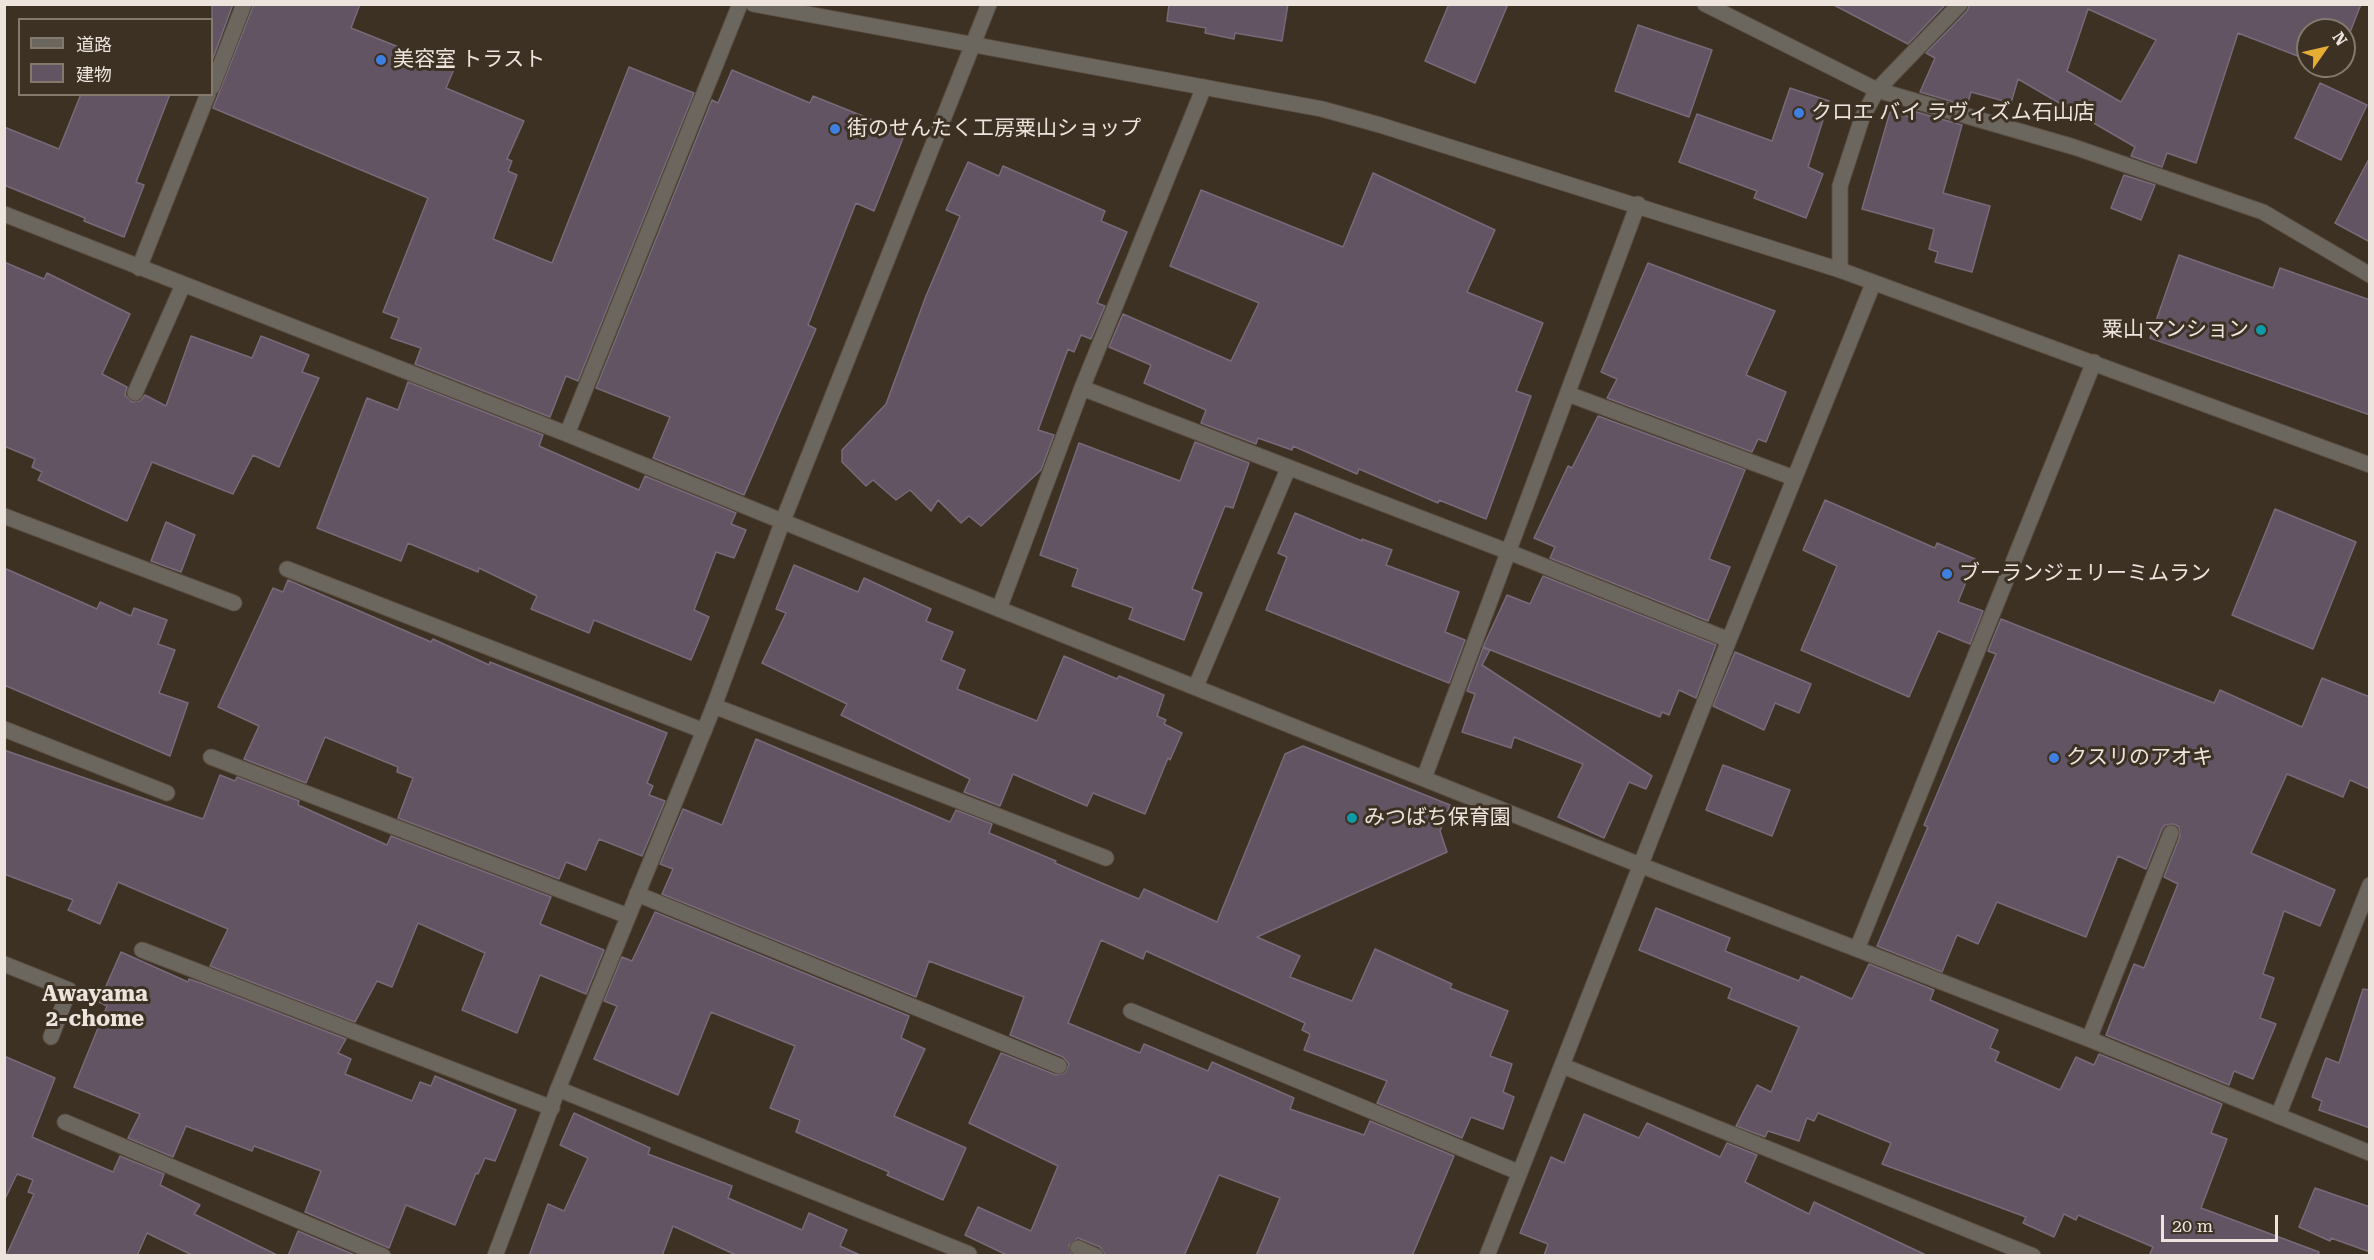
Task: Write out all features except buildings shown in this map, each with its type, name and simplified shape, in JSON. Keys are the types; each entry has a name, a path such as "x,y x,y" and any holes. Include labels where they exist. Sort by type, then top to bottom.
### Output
{"street":[{"path":"213,84 244,4"},
{"path":"567,434 740,4"},
{"path":"753,4 1332,111 1638,204 1840,270 2370,465"},
{"path":"495,1256 558,1089 714,706 782,523 989,4"},
{"path":"1705,4 1877,90 2074,147 2263,212 2370,275"},
{"path":"1840,270 1840,186 1862,118 1877,90 1960,4"},
{"path":"999,609 1082,388 1204,87"},
{"path":"139,267 207,96"},
{"path":"1424,778 1638,204"},
{"path":"4,214 567,434 782,523 1196,686 1640,865 2089,1039 2370,1153"},
{"path":"1487,1256 1728,640 1873,284"},
{"path":"135,393 183,285"},
{"path":"1857,948 2094,362"},
{"path":"1082,388 1509,552 1728,640"},
{"path":"1568,394 1794,478"},
{"path":"1196,686 1288,469"},
{"path":"4,516 234,603"},
{"path":"287,569 704,730"},
{"path":"714,706 1106,858"},
{"path":"4,729 167,793"},
{"path":"211,757 628,916"},
{"path":"2089,1039 2171,833"},
{"path":"2278,1116 2370,885"},
{"path":"637,894 1059,1066"},
{"path":"142,951 552,1108"},
{"path":"4,964 69,990 51,1037"},
{"path":"1131,1011 1518,1172"},
{"path":"1563,1066 2032,1256"},
{"path":"558,1089 969,1254"},
{"path":"65,1122 383,1256"},
{"path":"1078,1248 1096,1256"}],"place":[{"name":"美容室 トラスト","path":"381,60"},
{"name":"クロエ バイ ラヴィズム石山店","path":"1799,113"},
{"name":"街のせんたく工房粟山ショップ","path":"835,129"},
{"name":"粟山マンション","path":"2261,330"},
{"name":"ブーランジェリーミムラン","path":"1947,574"},
{"name":"クスリのアオキ","path":"2054,758"},
{"name":"みつばち保育園","path":"1352,818"}],"district":[{"name":"Awayama 2-chome","path":"95,1008"}]}
